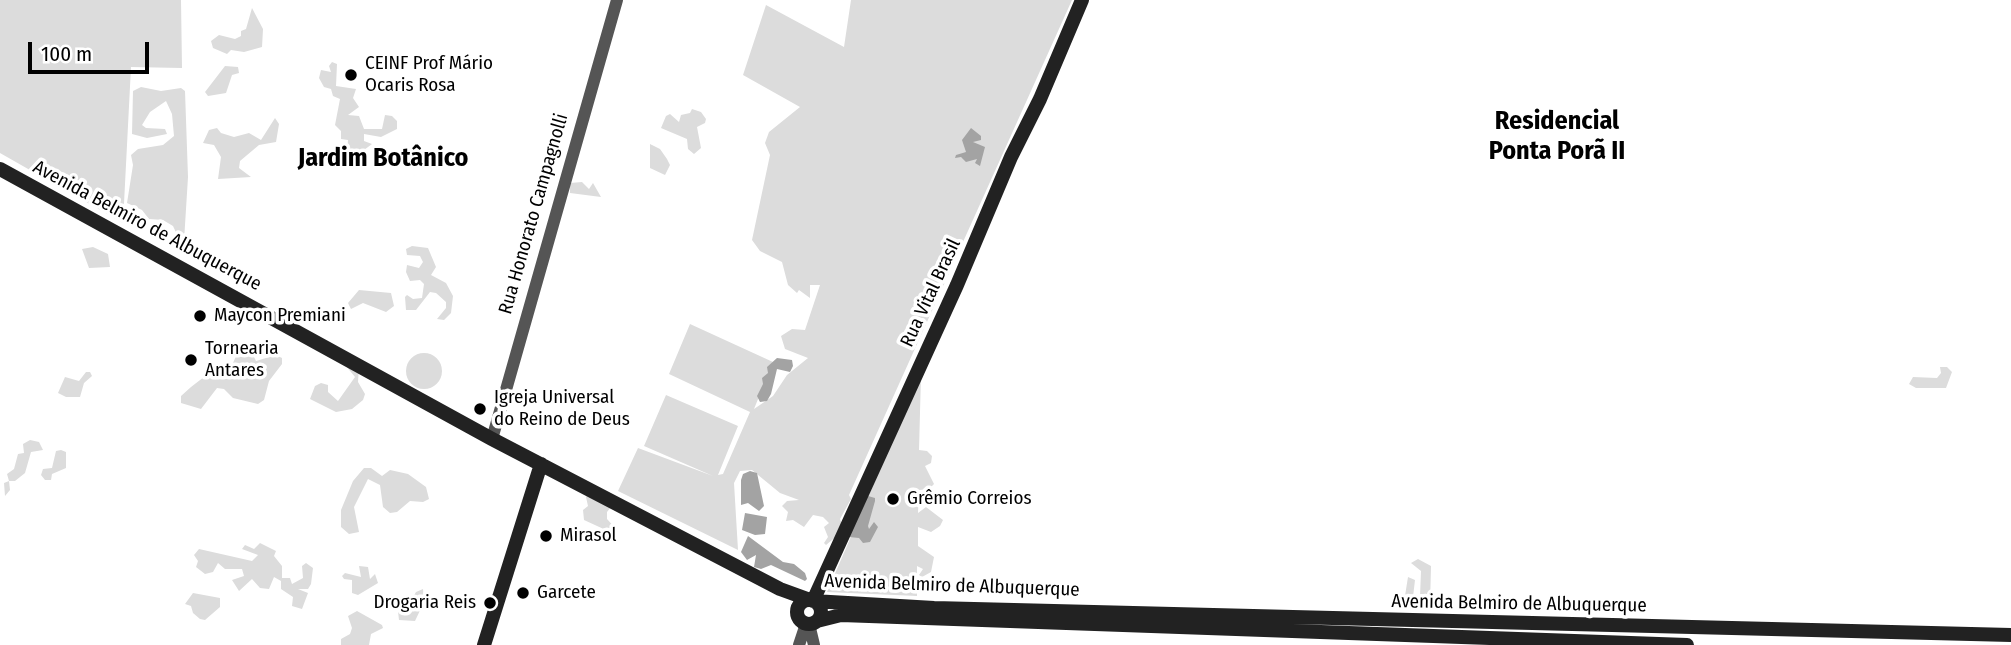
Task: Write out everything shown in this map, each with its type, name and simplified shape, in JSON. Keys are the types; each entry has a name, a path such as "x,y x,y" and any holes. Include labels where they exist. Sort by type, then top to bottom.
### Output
{"main road":[{"name":"Rua Vital Brasil","path":"813,601 968,260 1082,0"},
{"name":"Avenida Belmiro de Albuquerque","path":"0,169 492,439 780,589 813,601 934,608 1166,611 1866,639 2011,635"},
{"path":"484,645 541,464"},
{"path":"780,589 807,621"},
{"path":"813,601 821,608 807,621 803,602 813,601"},
{"name":"Avenida Belmiro de Albuquerque","path":"807,621 841,615 1687,645"}],"street":[{"name":"Rua Honorato Campagnolli","path":"492,439 617,0"},
{"path":"799,645 807,621"},
{"path":"807,621 814,645"}],"shaded area":[{"path":"0,0 181,0 182,68 131,67 123,223 0,153"},
{"path":"851,0 1072,0 849,495 851,499 840,519 842,525 838,535 826,545 824,543 828,537 824,527 829,523 823,517 813,515 804,527 793,520 786,521 788,512 782,506 787,501 799,500 780,493 752,470 740,471 734,483 738,550 618,491 638,448 713,476 644,446 666,395 738,426 718,475 723,474 750,412 669,374 690,324 773,362 754,409 773,396 787,375 808,358 785,349 781,336 792,329 805,330 820,285 810,285 810,298 799,290 797,293 788,285 782,262 760,251 752,240 770,155 765,143 769,132 800,107 743,75 766,5 844,47"},
{"path":"252,8 263,29 262,47 244,52 231,50 227,54 213,48 211,41 219,35 235,39 241,36"},
{"path":"332,62 337,64 336,86 356,89 353,98 359,107 348,115 359,116 364,129 382,129 385,115 392,116 397,121 397,129 381,137 364,134 364,141 372,144 364,150 367,164 361,162 357,149 350,155 347,152 348,140 341,139 341,131 335,125 340,99 333,96 331,89 324,87 319,78 321,70 331,72 329,66"},
{"path":"225,66 238,67 239,73 232,75 226,93 208,96 205,92"},
{"path":"141,87 161,91 181,88 185,91 188,177 184,241 179,239 173,226 163,220 149,219 142,210 127,203 133,165 131,155 138,149 163,145 174,136 172,114 166,101 150,112 142,125 146,128 165,129 167,134 147,138 132,134 133,91"},
{"path":"692,109 701,112 706,119 705,123 697,127 701,148 694,154 688,149 687,139 661,128 666,116 670,114 679,122 681,115 690,113"},
{"path":"275,118 279,124 276,142 259,145 240,161 239,168 251,177 218,179 221,157 214,145 203,143 209,130 217,128 221,133 234,137 249,133 261,140"},
{"path":"971,128 981,136 981,140 973,142 985,147 980,166 975,163 977,159 966,162 961,157 955,158 956,155 966,152 962,140"},
{"path":"650,144 660,149 670,165 665,175 650,168"},
{"path":"582,182 589,189 593,183 601,197 570,193 570,183"},
{"path":"412,246 428,248 436,267 431,275 446,283 453,296 451,313 444,320 437,319 446,308 446,302 436,293 430,292 416,310 406,310 405,297 407,295 413,299 422,298 424,284 420,280 410,281 406,272 407,265 419,268 423,262 420,256 407,255 406,249"},
{"path":"93,247 108,254 110,267 89,268 82,249"},
{"path":"359,290 391,293 394,306 386,312 363,303 351,309 348,303"},
{"path":"241,345 248,345 256,361 276,355 282,358 282,364 269,381 264,400 258,404 233,398 224,389 217,388 201,409 181,403 181,396 213,370 233,363"},
{"path":"424,353 437,358 442,371 437,384 424,389 411,384 406,371 411,358"},
{"path":"777,358 792,360 793,366 790,372 777,369 771,394 767,401 760,402 757,396 763,384 762,378 768,373 767,367"},
{"path":"346,366 359,368 358,382 365,394 363,400 352,409 336,412 310,399 315,386 321,383 328,385 328,392 338,401 355,377"},
{"path":"1940,367 1947,367 1952,372 1946,388 1916,388 1909,384 1913,377 1937,378 1941,373"},
{"path":"86,372 90,372 92,376 84,383 80,397 66,397 58,393 65,377 79,381"},
{"name":"Grêmio Correios","path":"921,375 919,450 927,451 932,456 931,463 925,466 934,484 929,489 919,490 918,513 926,507 943,520 940,526 931,532 918,527 918,546 934,557 931,572 922,577 919,575 923,569 917,566 917,596 827,592"},
{"path":"30,440 39,442 43,450 31,452 25,473 15,481 9,481 7,474 14,469 18,454 24,453 23,444"},
{"path":"56,451 66,452 66,468 52,474 51,480 45,480 41,475 43,469 52,468"},
{"path":"364,468 371,468 382,476 390,470 408,474 426,487 429,499 423,502 410,501 397,512 390,513 383,507 380,485 368,479 354,507 359,532 349,534 341,527 341,510 353,481"},
{"path":"750,471 757,473 764,506 759,511 748,503 741,505 741,480 743,474"},
{"path":"9,481 10,490 5,496 4,483"},
{"path":"588,495 611,507 607,512 607,519 617,530 613,539 608,531 584,520 583,510 588,506"},
{"path":"868,496 875,498 875,501 868,526 869,529 874,522 878,527 870,542 863,543 859,538 849,537"},
{"path":"745,513 767,517 765,534 755,535 742,530"},
{"path":"748,536 783,562 794,564 805,573 807,579 805,581 771,565 761,569 754,567 756,555 747,560 741,552"},
{"path":"260,543 276,551 274,556 282,566 282,578 290,578 292,584 303,578 302,566 306,563 313,568 308,589 298,589 308,593 302,609 292,606 293,597 281,589 281,581 274,577 269,589 260,588 252,579 239,591 232,580 244,576 242,569 225,569 218,563 213,572 205,574 196,567 198,561 194,555 199,549 252,561 258,555 242,549 245,545 254,549"},
{"path":"1418,559 1431,566 1430,606 1427,609 1404,602 1408,577 1415,580 1413,597 1420,597 1421,571 1411,563"},
{"path":"359,566 368,567 370,579 375,574 378,583 358,595 352,593 352,580 342,576 345,573 361,577"},
{"path":"423,589 424,602 415,621 399,620 398,611 407,607 416,592"},
{"path":"193,593 220,598 220,607 205,620 200,619 193,613 191,606 185,604"},
{"path":"357,611 383,628 371,634 369,645 341,645 341,639 350,634 352,628 348,616"}],"place":[{"name":"CEINF Prof Mário Ocaris Rosa","path":"351,75"},
{"name":"Maycon Premiani","path":"200,316"},
{"name":"Tornearia Antares","path":"191,360"},
{"name":"Igreja Universal do Reino de Deus","path":"480,409"},
{"name":"Grêmio Correios","path":"893,499"},
{"name":"Mirasol","path":"546,536"},
{"name":"Garcete","path":"523,593"},
{"name":"Drogaria Reis","path":"490,603"}],"district":[{"name":"Residencial Ponta Porã II","path":"1557,137"},
{"name":"Jardim Botânico","path":"383,159"}]}
